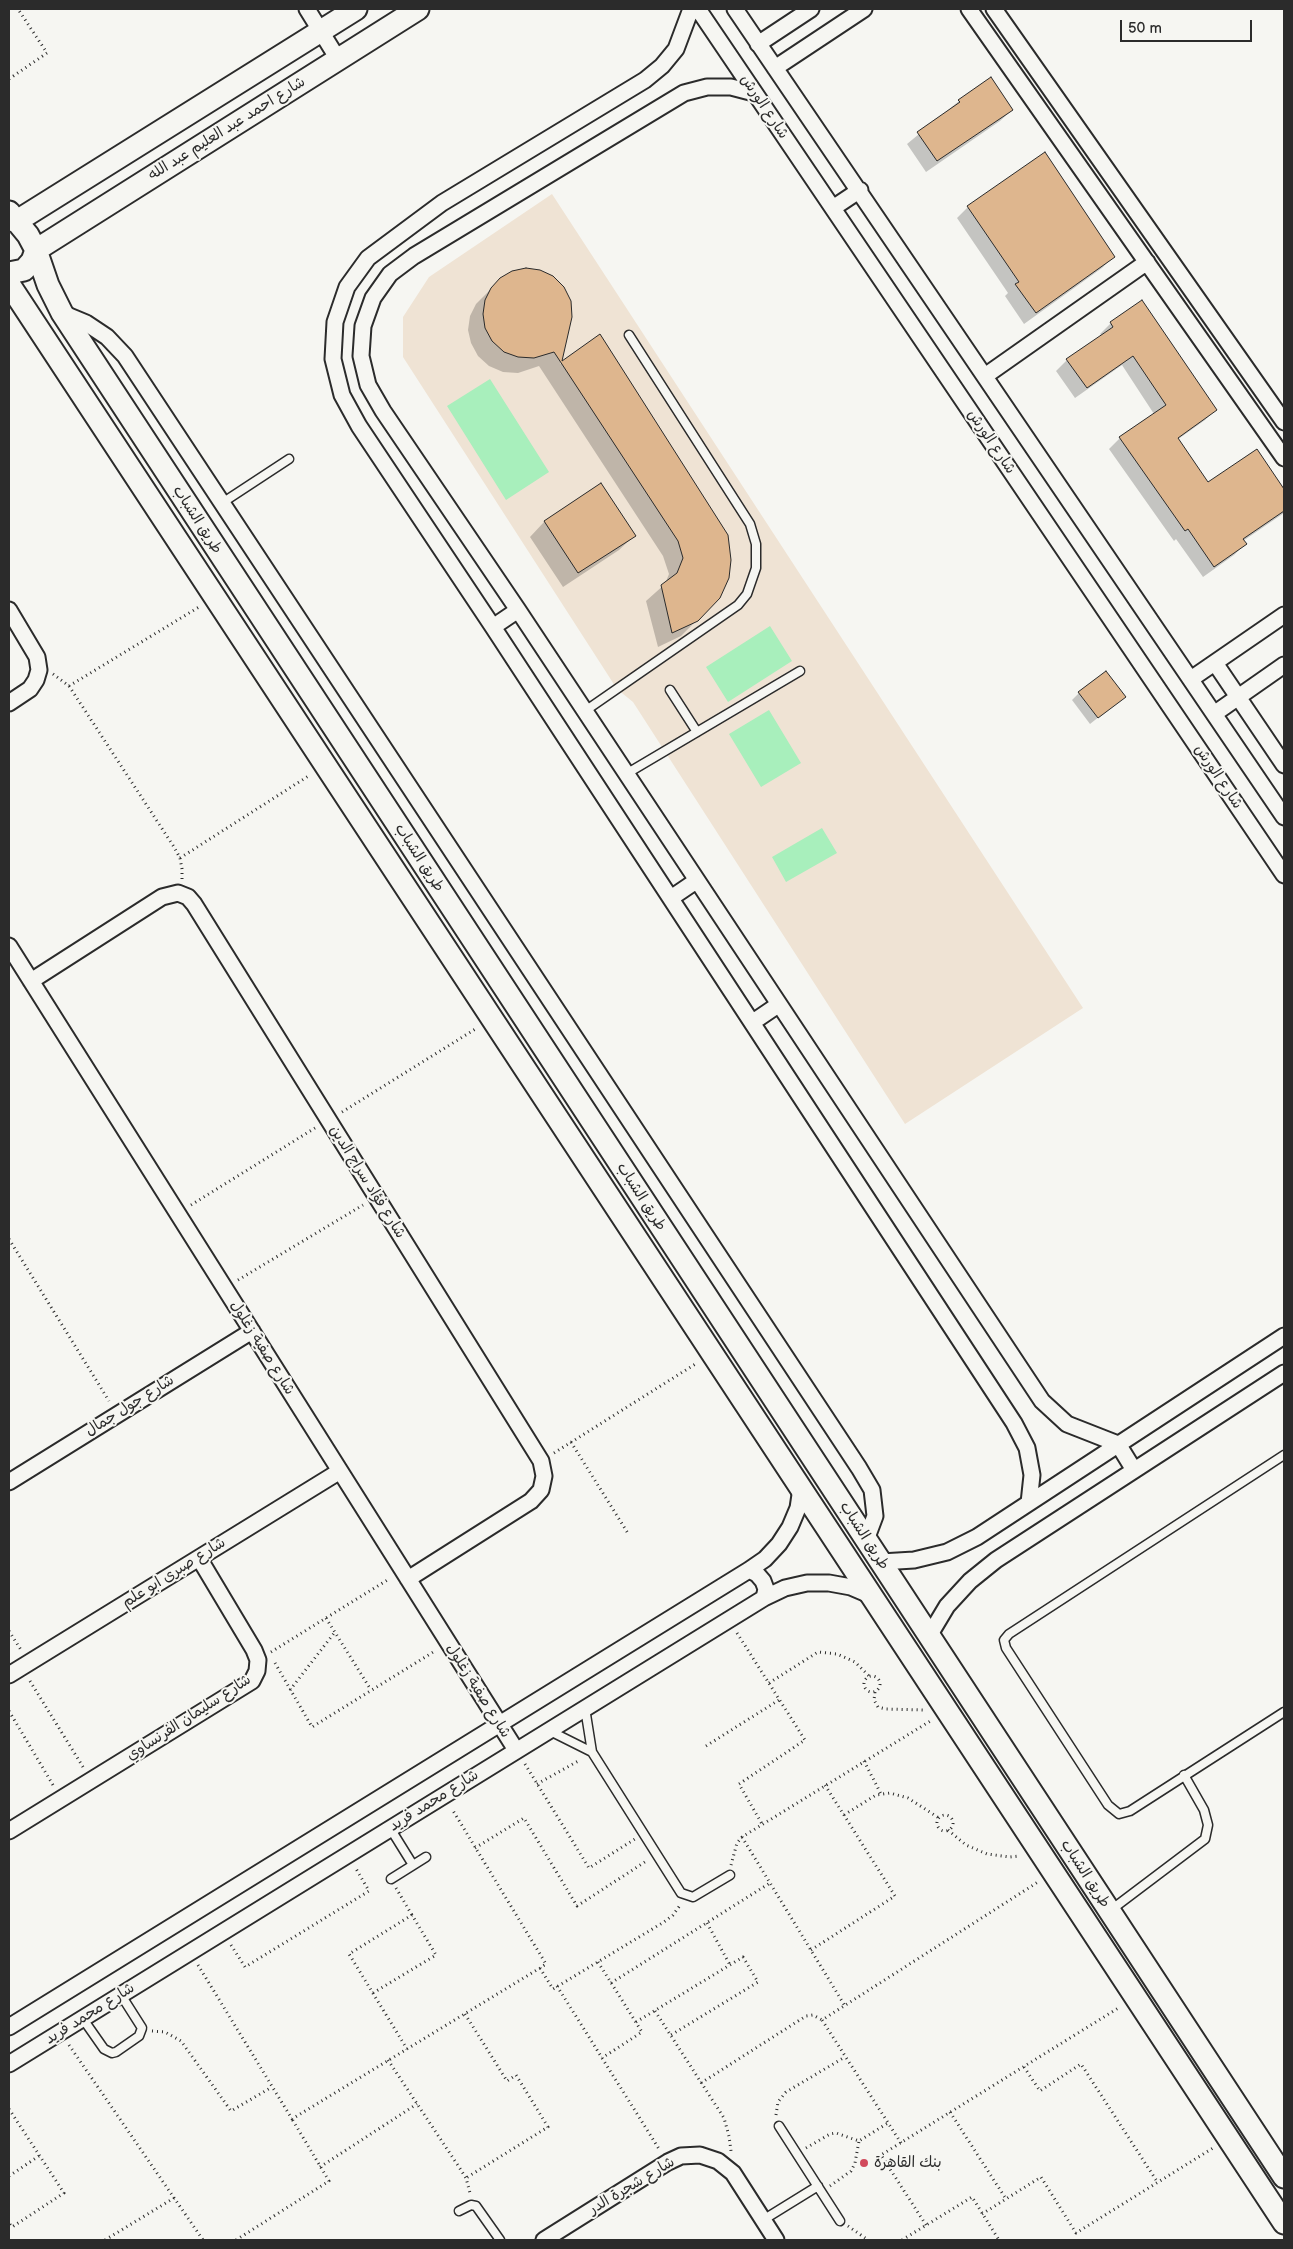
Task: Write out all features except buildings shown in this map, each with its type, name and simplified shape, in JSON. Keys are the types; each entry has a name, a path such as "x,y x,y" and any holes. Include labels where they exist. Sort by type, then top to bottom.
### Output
{"street":[{"path":"307,9 338,59"},
{"path":"12,218 356,9"},
{"name":"شارع احمد عبد العليم عبد الله","path":"36,250 418,9"},
{"path":"691,9 676,48 662,66 645,80 442,203 368,258 347,287 335,322 333,359 342,394 360,426 494,627 1014,1423 1027,1448 1032,1475 1029,1502"},
{"name":"شارع الورش","path":"698,9 1284,875"},
{"name":"شارع الورش","path":"735,9 860,190 1284,817"},
{"path":"758,44 811,9"},
{"path":"776,68 864,9"},
{"path":"969,9 1284,458"},
{"path":"994,9 1284,422"},
{"path":"754,93 731,87 707,87 684,93 414,256 390,274 373,298 363,326 361,356 368,385 383,411 518,610 1042,1401 1067,1424 1118,1444 1134,1470"},
{"path":"833,208 860,190"},
{"name":"طريق الشباب","path":"12,218 36,250 48,285 62,313 1284,2177"},
{"path":"9,273 24,270 32,261 36,250"},
{"path":"986,376 1147,262"},
{"name":"طريق الشباب","path":"9,284 1284,2222"},
{"path":"62,313 86,323 108,337 125,356 858,1468 872,1490 875,1516 866,1540"},
{"path":"9,610 38,657 39,670 36,680 30,689 9,703"},
{"path":"494,627 518,610"},
{"path":"1191,679 1284,615"},
{"path":"1215,662 1284,765"},
{"path":"1214,714 1284,665"},
{"path":"671,898 696,881"},
{"path":"31,981 162,897 178,893"},
{"name":"شارع فؤاد سراج الدين","path":"178,893 188,897 194,904 541,1461 544,1476 541,1490 531,1501 405,1575"},
{"name":"شارع صفية زغلول","path":"10,951 31,981 516,1750"},
{"path":"753,1022 778,1005"},
{"name":"شارع جول جمال","path":"9,1482 252,1331"},
{"path":"881,1562 914,1560 947,1552 977,1537 1284,1336"},
{"path":"929,1636 947,1606 970,1581 996,1560 1284,1373"},
{"name":"شارع صبرى ابو علم","path":"20,1669 340,1471"},
{"name":"شارع محمد فريد","path":"9,2027 749,1570 765,1559 783,1538 798,1508 801,1488"},
{"name":"شارع سليمان الفرنساوي","path":"9,1831 252,1681 257,1671 258,1660 254,1650 199,1558"},
{"path":"749,1570 758,1574 764,1580 766,1589 764,1598"},
{"name":"شارع محمد فريد","path":"9,2064 764,1598 785,1588 807,1583 851,1587 872,1596"},
{"name":"شارع شجرة الدر","path":"544,2240 668,2162 681,2156 700,2155 718,2161 733,2173 776,2240"}],"lane":[{"path":"585,711 738,605 747,594 756,568 756,544 750,524 629,335"},
{"path":"222,503 289,459"},
{"path":"626,774 800,671"},
{"path":"670,690 697,732"},
{"path":"1284,1455 1009,1634 1004,1640 1006,1648 1102,1796 1108,1805 1119,1814 1130,1811 1284,1712"},
{"path":"585,1708 592,1752 685,1896 693,1897 730,1875"},
{"path":"548,1730 592,1752"},
{"path":"1109,1911 1205,1839 1208,1825 1204,1810 1184,1775"},
{"path":"390,1828 413,1865"},
{"path":"391,1879 426,1857"},
{"path":"83,2019 104,2049 112,2053 142,2033 141,2024 121,1994"},
{"path":"779,2126 840,2221"},
{"path":"763,2220 820,2189"},
{"path":"459,2211 471,2205 476,2206 500,2240"}],"path":[{"path":"9,79 48,53 18,9"},
{"path":"69,686 215,598"},
{"path":"39,670 55,675 69,686 180,858 182,875 178,893"},
{"path":"180,858 326,766"},
{"path":"225,1288 376,1196"},
{"path":"9,1239 118,1414"},
{"path":"541,1461 712,1354"},
{"path":"571,1442 629,1535"},
{"path":"405,1575 326,1618 269,1653 312,1727 448,1643"},
{"path":"326,1618 371,1690"},
{"path":"729,1620 805,1740 739,1784 762,1824"},
{"path":"9,1630 20,1669 91,1780"},
{"path":"290,1690 335,1632"},
{"path":"769,1683 818,1652 837,1654 855,1662 870,1676 879,1679 879,1689 875,1692 874,1700 878,1707 886,1709 947,1710"},
{"path":"870,1676 864,1684 870,1692 875,1692"},
{"path":"706,1746 779,1700"},
{"path":"730,1875 736,1843 742,1837 947,1710"},
{"path":"9,1711 61,1799"},
{"path":"516,1750 589,1868 644,1833"},
{"path":"537,1784 592,1752"},
{"path":"864,1761 881,1794"},
{"path":"811,1950 896,1896 825,1786"},
{"path":"844,1815 881,1794 890,1793 908,1798 939,1818 948,1816 952,1818 952,1828 943,1831 939,1828 939,1818"},
{"path":"292,2119 546,1964 443,1796"},
{"path":"475,1848 524,1818 577,1906 657,1855"},
{"path":"948,1830 966,1845 987,1854 1010,1857 1042,1854"},
{"path":"742,1837 845,2006"},
{"path":"223,1932 245,1967 369,1890 348,1855"},
{"path":"822,2020 1054,1872"},
{"path":"373,1993 436,1955 391,1879"},
{"path":"611,1983 770,1883"},
{"path":"540,1968 552,1989 673,1915 685,1896"},
{"path":"407,2049 349,1954 412,1915"},
{"path":"707,1923 730,1965"},
{"path":"190,1952 329,2181 236,2240"},
{"path":"636,2022 743,1958 758,1982 670,2035"},
{"path":"598,1962 642,2032 602,2058"},
{"path":"558,1986 668,2162"},
{"path":"926,2225 881,2155 1136,1998"},
{"path":"655,2011 724,2118 728,2128 733,2173"},
{"path":"465,2014 507,2081 516,2075 548,2127 466,2178"},
{"path":"701,2083 806,2016 813,2015 822,2020 900,2143"},
{"path":"60,2032 203,2240"},
{"path":"142,2033 165,2032 182,2041 232,2111 272,2087"},
{"path":"779,2126 776,2114 778,2102 786,2092 845,2057"},
{"path":"388,2060 466,2178 471,2205"},
{"path":"1024,2067 1040,2091 1081,2064 1158,2183"},
{"path":"320,2166 417,2104"},
{"path":"9,2109 64,2193 12,2227 9,2223"},
{"path":"950,2112 1006,2198"},
{"path":"820,2189 851,2171 855,2163 859,2141 888,2123"},
{"path":"797,2154 830,2134 836,2133 859,2141"},
{"path":"982,2214 1041,2177 1076,2233 1229,2138"},
{"path":"9,2176 39,2156"},
{"path":"902,2240 972,2196 999,2240"},
{"path":"105,2240 174,2198"},
{"path":"840,2221 868,2240"}],"shaded area":[{"path":"552,194 1083,1008 905,1124 633,702 617,689 403,357 403,317 429,277"}],"green space":[{"path":"490,379 549,472 506,500 447,406"},
{"path":"770,626 792,661 728,702 706,667"},
{"path":"769,710 801,763 761,787 729,734"},
{"path":"822,828 837,853 786,882 772,857"}],"place":[{"name":"بنك القاهرة","path":"864,2163"}]}
